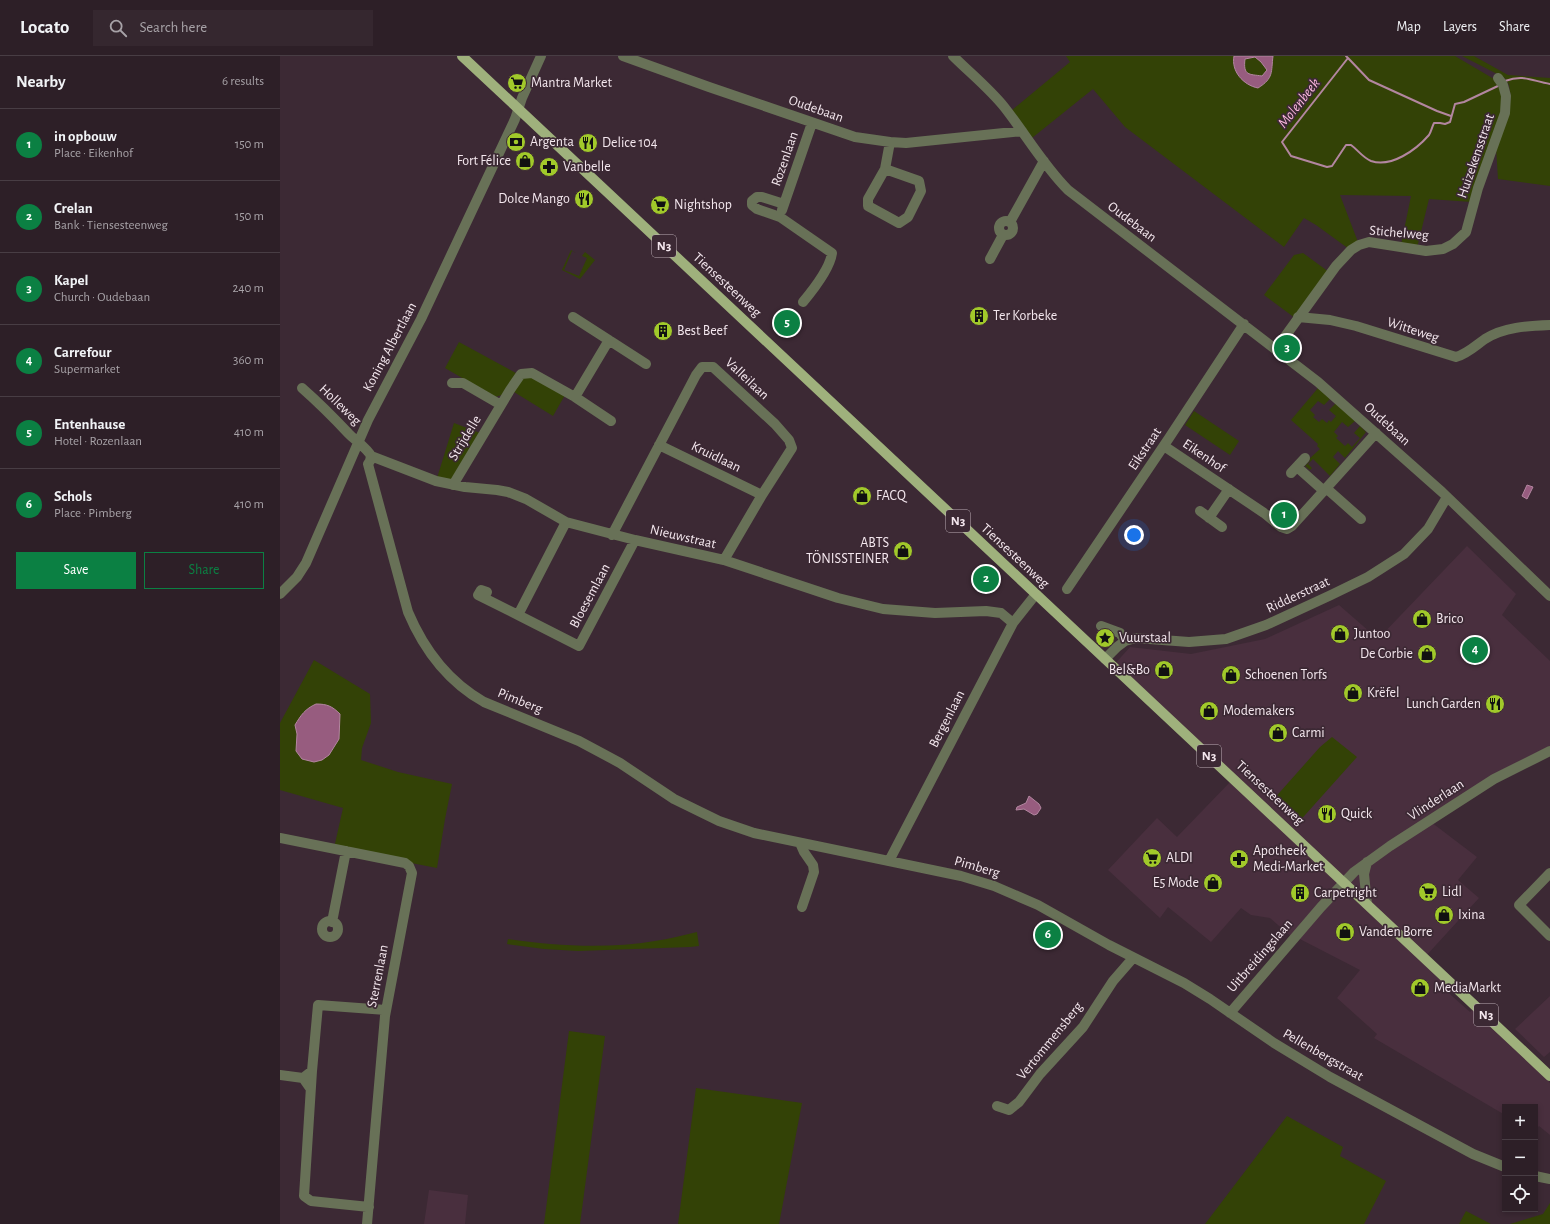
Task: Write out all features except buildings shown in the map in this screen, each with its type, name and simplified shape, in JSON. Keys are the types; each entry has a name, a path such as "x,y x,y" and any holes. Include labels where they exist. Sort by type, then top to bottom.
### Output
{"main road":[{"name":"Tiensesteenweg","path":"462,56 1550,1076"}],"street":[{"name":"Koning Albertlaan","path":"280,594 297,577 306,563 368,420 415,332 444,273 519,109 522,98 541,56"},
{"name":"Oudebaan","path":"623,56 855,137 906,143 1022,131 1062,184 1076,197 1318,382 1447,497 1550,596"},
{"path":"953,56 996,97 1022,131"},
{"name":"Huizekensstraat","path":"1458,241 1466,232 1478,188 1505,113 1506,96 1503,85 1498,78"},
{"name":"Rozenlaan","path":"780,216 812,123"},
{"path":"885,169 919,181 921,191 908,217 899,223 868,206 868,199 885,169 890,142"},
{"path":"990,259 1003,235 1008,235 1012,232 1013,227 1010,222 1044,161"},
{"name":"Rozenlaan","path":"784,204 762,197 757,197 752,201 752,205 757,209 780,216 832,253 831,260 813,290 803,302"},
{"name":"Stichelweg","path":"1298,317 1336,266 1351,250 1359,245 1369,242 1426,251 1443,249 1458,241"},
{"path":"572,317 646,364"},
{"path":"1276,349 1298,317"},
{"name":"Witteweg","path":"1298,317 1330,320 1356,326 1456,357 1463,355 1496,333 1522,326 1550,325"},
{"name":"Eikstraat","path":"1067,589 1164,446 1244,324"},
{"path":"575,397 609,340"},
{"name":"Valleilaan","path":"612,535 696,375 702,366 713,367 775,424 789,440 792,448 762,495 724,560"},
{"name":"Strijdelle","path":"453,485 521,374 532,373 575,397 611,421"},
{"path":"452,383 463,383 501,405"},
{"name":"Holleweg","path":"302,388 327,410 358,442"},
{"name":"Eikenhof","path":"1164,446 1286,529 1292,526 1376,433"},
{"name":"Nieuwstraat","path":"358,442 369,451 371,456 433,480 453,485 508,492 526,499 566,522 612,535 724,560 838,598 883,609 935,613 986,611 1001,613 1013,623"},
{"name":"Kruidlaan","path":"659,445 762,495"},
{"name":"Pimberg","path":"371,456 368,464 408,612 416,630 426,649 449,676 463,688 484,702 563,734 609,756 674,799 701,813 737,828 800,843 962,876 994,886 1038,905 1133,958"},
{"path":"1305,458 1294,470 1325,489 1361,519"},
{"name":"Eikenhof","path":"1209,518 1229,489"},
{"name":"Ridderstraat","path":"1125,641 1136,638 1189,642 1226,639 1266,625 1368,577 1404,554 1428,529 1447,497"},
{"path":"1200,511 1222,527"},
{"path":"518,615 566,522"},
{"name":"Bloesemlaan","path":"484,598 487,592 481,590 478,595 579,646 635,540"},
{"name":"Bergenlaan","path":"889,861 1013,623 1036,594"},
{"path":"1101,626 1120,633 1125,641 1105,659"},
{"name":"Vlinderlaan","path":"1344,882 1354,872 1390,846 1494,779 1550,750"},
{"name":"Sterrenlaan","path":"280,838 405,863 411,869 412,873 386,1010 367,1224"},
{"path":"800,843 813,865 814,872 802,907"},
{"path":"332,922 346,851"},
{"path":"1367,904 1364,874 1368,862"},
{"path":"1550,873 1519,905 1550,936"},
{"name":"Uitbreidingslaan","path":"1230,1013 1344,882"},
{"name":"Pellenbergstraat","path":"1133,958 1184,983 1292,1055 1330,1077 1473,1154 1502,1166"},
{"name":"Vertommensberg","path":"997,1106 1009,1110 1018,1102 1040,1074 1083,1027 1113,981 1133,958"},
{"path":"369,1207 311,1201 304,1196 310,1088 318,1005 386,1010"},
{"path":"280,1075 303,1078 312,1071"},
{"path":"303,1078 310,1088"},
{"path":"1538,1177 1550,1179"}],"shaded area":[{"path":"1234,56 1273,56 1271,74 1267,81 1258,88 1243,81 1236,72","holes":["1255,57 1267,70 1262,76 1250,74 1246,71 1245,59"]},
{"path":"1527,485 1533,487 1527,499 1522,496"},
{"path":"1467,546 1516,594 1502,615 1550,661 1550,747 1427,819 1477,857 1458,880 1479,898 1425,957 1445,977 1449,993 1452,996 1470,1012 1476,1006 1537,1063 1550,1083 1550,1135 1539,1126 1538,1127 1538,1104 1502,1104 1502,1113 1374,1038 1377,1034 1337,998 1360,970 1296,937 1294,939 1270,918 1251,915 1241,908 1211,942 1168,907 1160,918 1108,870 1157,818 1177,837 1233,779 1113,666 1130,647 1191,654 1265,639 1339,605 1378,639"},
{"path":"316,704 329,706 340,714 339,739 329,755 322,760 314,762 302,759 296,751 297,734 295,725 299,718 309,708"},
{"path":"1029,796 1039,804 1041,808 1037,814 1034,815 1024,809 1016,810 1017,807 1026,803"},
{"path":"1550,996 1550,1052 1544,1057 1515,1029"},
{"path":"429,1190 468,1195 465,1224 424,1224"}],"green space":[{"path":"1066,56 1455,56 1494,79 1502,88 1503,111 1472,202 1429,199 1417,248 1401,245 1411,196 1340,195 1358,242 1349,249 1304,218 1284,247 1125,127 1093,89 1032,138 1012,110 1070,62"},
{"path":"1462,56 1474,56 1508,75 1550,78 1550,186 1498,179 1496,147 1511,98 1509,85 1505,78"},
{"path":"571,250 576,253 572,251 564,270 579,276 587,258 582,256 585,252 595,260 580,279 562,270"},
{"path":"1303,253 1329,272 1295,318 1264,295 1294,255"},
{"path":"459,342 516,373 502,395 495,397 445,368"},
{"path":"531,376 565,395 553,416 514,392 522,378"},
{"path":"1318,388 1330,399 1324,405 1318,401 1310,410 1315,415 1313,417 1319,422 1322,419 1327,423 1329,420 1331,422 1336,416 1329,410 1336,403 1355,421 1348,427 1342,422 1334,432 1338,436 1336,438 1345,446 1348,443 1352,447 1360,438 1354,433 1360,426 1366,432 1345,458 1338,451 1333,457 1340,464 1330,476 1313,459 1308,464 1312,468 1310,470 1305,466 1310,461 1309,459 1320,449 1317,446 1318,444 1291,420"},
{"path":"1194,411 1239,441 1230,455 1185,425"},
{"path":"454,423 480,433 452,480 437,478"},
{"path":"314,660 370,694 371,723 362,748 361,760 398,772 452,784 437,868 334,848 343,808 280,790 280,723"},
{"path":"1332,737 1357,757 1297,824 1272,801 1320,747"},
{"path":"697,932 699,946 690,947 578,951 544,949 507,944 508,939 563,945 619,945 660,940"},
{"path":"569,1031 605,1036 580,1224 544,1224"},
{"path":"696,1088 802,1103 779,1224 678,1224"},
{"path":"1287,1116 1343,1147 1340,1156 1386,1181 1364,1224 1205,1224"},
{"path":"1550,1203 1550,1224 1510,1224 1543,1214"},
{"path":"1466,1211 1491,1224 1459,1224"}],"waterway":[{"name":"Molenbeek","path":"1346,56 1348,58 1282,142 1291,156 1327,167 1332,166 1346,145 1351,145 1365,158 1371,161 1379,163 1395,160 1410,152 1424,141 1429,135 1434,123 1445,124 1450,122 1455,104 1464,102 1500,85"},
{"name":"Molenbeek","path":"1348,58 1369,80 1451,116"},
{"name":"Molenbeek","path":"1505,81 1523,78 1550,84"}],"place":[{"name":"Mantra Market","path":"517,83"},
{"name":"Argenta","path":"516,142"},
{"name":"Delice 104","path":"588,143"},
{"name":"Fort Félice","path":"525,161"},
{"name":"Vanbelle","path":"549,167"},
{"name":"Dolce Mango","path":"584,199"},
{"name":"Nightshop","path":"660,205"},
{"name":"Ter Korbeke","path":"979,316"},
{"name":"Entenhause","path":"787,323"},
{"name":"Best Beef","path":"663,331"},
{"name":"Kapel","path":"1287,348"},
{"name":"FACQ","path":"862,496"},
{"name":"in opbouw","path":"1284,515"},
{"name":"ABTS TÖNISSTEINER","path":"903,551"},
{"name":"Crelan","path":"986,579"},
{"name":"Brico","path":"1422,619"},
{"name":"Juntoo","path":"1340,634"},
{"name":"Vuurstaal","path":"1105,638"},
{"name":"Carrefour","path":"1475,650"},
{"name":"De Corbie","path":"1427,654"},
{"name":"Bel&Bo","path":"1164,670"},
{"name":"Schoenen Torfs","path":"1231,675"},
{"name":"Krëfel","path":"1353,693"},
{"name":"Lunch Garden","path":"1495,704"},
{"name":"Modemakers","path":"1209,711"},
{"name":"Carmi","path":"1278,733"},
{"name":"Quick","path":"1327,814"},
{"name":"ALDI","path":"1152,858"},
{"name":"Apotheek Medi-Market","path":"1239,859"},
{"name":"E5 Mode","path":"1213,883"},
{"name":"Lidl","path":"1428,892"},
{"name":"Carpetright","path":"1300,893"},
{"name":"Ixina","path":"1444,915"},
{"name":"Vanden Borre","path":"1345,932"},
{"name":"Schols","path":"1048,935"},
{"name":"MediaMarkt","path":"1420,988"}]}
